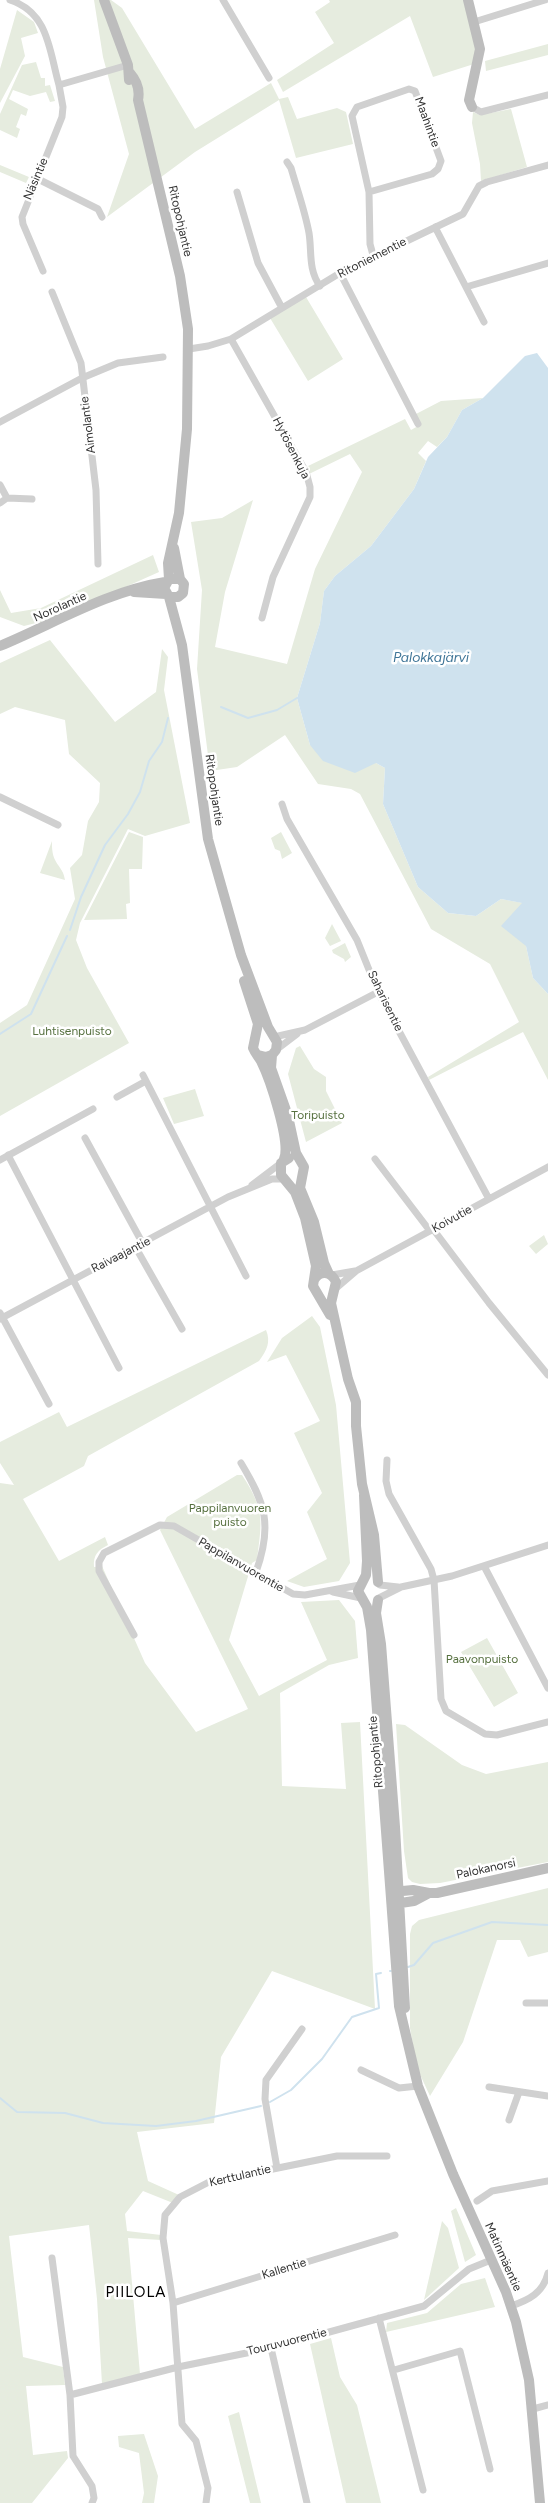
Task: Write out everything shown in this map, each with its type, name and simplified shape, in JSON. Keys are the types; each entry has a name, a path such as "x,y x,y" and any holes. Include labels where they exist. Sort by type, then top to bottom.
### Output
{"main road":[{"path":"468,0 480,49 469,100 472,107"},
{"name":"Ritopohjantie","path":"106,1 129,69 128,81 133,95 138,100 184,296 189,349 187,429 173,543 168,563 171,580"},
{"path":"171,580 184,584 184,590 171,596 164,588 171,580"},
{"name":"Norolantie","path":"0,646 96,604 148,585 171,580"},
{"name":"Norolantie","path":"130,592 171,596"},
{"name":"Ritopohjantie","path":"171,596 188,676 208,839 241,955 273,1036"},
{"name":"Ritopohjantie","path":"241,955 244,978 258,1024 255,1037"},
{"path":"335,1325 313,1286 315,1260 306,1218 300,1202 286,1179 281,1175 286,1146 276,1102 258,1055 253,1048 255,1037 261,1033 273,1036 277,1042 271,1068 283,1100 296,1153 304,1167 300,1188 314,1222 324,1263 336,1282 331,1303 348,1378 356,1402 356,1426 364,1494 367,1561 358,1591 362,1600 371,1603 379,1599 382,1591 379,1583 374,1535 364,1494"},
{"path":"258,1055 266,1057 274,1052"},
{"path":"283,1161 292,1157 300,1160"},
{"path":"286,1179 295,1180 303,1174"},
{"path":"314,1280 320,1274 330,1274"},
{"path":"318,1293 324,1296 334,1291"},
{"path":"361,1584 369,1580 379,1583"},
{"name":"Ritopohjantie","path":"379,1599 376,1613 381,1644 395,1904"},
{"name":"Ritopohjantie","path":"362,1600 368,1612 371,1630 395,1892"},
{"name":"Palokanorsi","path":"395,1904 414,1901 429,1894 548,1868"},
{"name":"Palokanorsi","path":"395,1892 416,1890 429,1894"},
{"name":"Matinmäentie","path":"395,1904 405,2031 418,2086 453,2174 511,2306 524,2353 533,2409 540,2503"}],"street":[{"path":"10,0 25,2"},
{"path":"223,0 270,78"},
{"path":"474,22 545,0"},
{"name":"Näsintie","path":"25,2 41,22 59,85 63,107 62,117 22,217 23,224 43,271"},
{"path":"59,85 129,69"},
{"name":"Maahintie","path":"369,192 432,174 438,169 441,161 415,90 409,89 357,107 352,116 369,192 370,244 373,255"},
{"path":"472,107 481,112 548,95"},
{"path":"287,162 291,168 309,233 311,265 315,279 320,286"},
{"name":"Ritoniementie","path":"189,349 231,339 373,255 464,214 479,186 548,165"},
{"path":"36,178 98,209 102,217"},
{"path":"237,192 258,263 282,308"},
{"path":"435,227 484,322"},
{"path":"466,287 548,262"},
{"path":"340,273 418,424"},
{"name":"Aimolantie","path":"52,292 81,363 96,490 98,564"},
{"name":"Hytösenkuja","path":"231,339 306,472 310,487 307,506 273,577 262,618"},
{"path":"0,422 82,378 118,363 163,356"},
{"path":"0,485 7,498"},
{"path":"0,503 7,498 32,499"},
{"path":"0,797 58,825"},
{"name":"Saharisentie","path":"282,804 287,819 357,940 378,992 489,1198"},
{"path":"274,1052 298,1034 378,992"},
{"path":"273,1036 298,1034"},
{"path":"117,1097 145,1078 212,1206 246,1276"},
{"path":"0,1160 94,1110"},
{"path":"85,1138 143,1244"},
{"path":"8,1155 119,1368"},
{"path":"375,1159 489,1304 548,1375"},
{"name":"Raivaajantie","path":"243,1191 283,1161"},
{"name":"Koivutie","path":"334,1291 356,1271 548,1167"},
{"name":"Raivaajantie","path":"1,1317 136,1248 212,1206 272,1179 286,1179"},
{"path":"136,1248 182,1329"},
{"name":"Koivutie","path":"330,1274 356,1271"},
{"path":"1,1317 49,1404"},
{"path":"387,1460 386,1481 389,1494 431,1569 434,1580 441,1699 446,1711 485,1734 497,1735 548,1722"},
{"path":"241,1463 264,1508 265,1527 256,1572"},
{"name":"Pappilanvuorentie","path":"134,1635 99,1571 99,1562 104,1553 155,1527 168,1524 293,1594 304,1595 330,1592 361,1584"},
{"path":"379,1599 401,1587 484,1566 548,1545"},
{"path":"484,1566 548,1688"},
{"path":"379,1583 401,1587"},
{"name":"Pappilanvuorentie","path":"330,1592 362,1600"},
{"path":"526,2003 548,2003"},
{"path":"277,2168 265,2099 266,2080 302,2029"},
{"path":"361,2070 399,2088 418,2086"},
{"path":"489,2087 548,2096"},
{"path":"509,2120 519,2092"},
{"name":"Kerttulantie","path":"206,2503 208,2488 196,2441 182,2424 173,2303 163,2238 165,2215 180,2197 208,2182 336,2156 387,2156"},
{"path":"477,2201 492,2191 548,2181"},
{"name":"Kallentie","path":"173,2303 395,2235"},
{"path":"52,2258 70,2395 74,2456 92,2486 94,2498 92,2503"},
{"name":"Touruvuorentie","path":"70,2395 178,2367 271,2348 424,2306 469,2269 491,2260"},
{"path":"511,2306 530,2299 542,2288 548,2273"},
{"path":"380,2318 422,2490"},
{"path":"271,2348 307,2503"},
{"path":"394,2370 460,2351 490,2469"},
{"path":"533,2409 548,2405"}],"green space":[{"path":"94,0 111,0 122,8 195,129 271,83 279,99 288,97 297,119 337,108 346,112 353,144 296,158 279,100 195,152 107,217 129,154 103,57"},
{"path":"329,0 465,0 476,50 474,64 433,77 410,16 283,92 277,80 334,43 315,12 330,2"},
{"path":"17,10 34,22 38,33 21,38 25,56 0,103 0,69"},
{"path":"548,44 548,55 486,71 485,61"},
{"path":"36,62 41,78 45,78 45,86 50,85 55,101 50,102 46,92 30,96 13,90 9,99 28,109 26,116 21,114 16,127 20,129 17,138 0,130 0,114 22,65"},
{"path":"511,109 527,167 481,181 480,164 472,123 473,112 480,115"},
{"path":"0,165 29,177 26,183 0,172"},
{"path":"306,297 343,359 308,381 270,318"},
{"path":"483,398 462,410 447,437 437,447 428,441 418,453 426,461 414,489 371,546 335,576 324,591 320,623 297,698 310,745 376,763 385,768 383,804 418,887 448,913 476,916 501,899 523,903 526,946 533,978 548,994 548,1080 523,1032 429,1080 428,1077 519,1022 490,964 431,929 360,794 351,789 318,784 285,735 237,767 210,771 197,669 202,590 191,522 222,518 253,500 225,592 215,647 287,664 315,569 362,472 350,454 309,474 306,467 405,419 411,430 418,426 416,414 441,401"},
{"path":"153,555 159,572 56,618 24,626 0,617 0,590 11,613 41,608"},
{"name":"Luhtisenpuisto","path":"50,640 115,722 156,692 162,649 168,657 164,690 190,823 145,836 128,829 80,923 76,940 87,968 129,1043 0,1116 0,1023 27,1005 75,899 70,868 82,855 88,821 99,802 100,783 69,754 65,720 15,707 0,714 0,663"},
{"path":"129,832 143,837 142,869 129,869 130,903 126,904 127,919 84,920"},
{"path":"281,832 292,853 282,859 280,851 275,849 271,838"},
{"path":"52,841 53,855 65,880 40,873"},
{"path":"332,924 341,941 330,946 325,938"},
{"path":"345,943 351,957 345,962 344,959 333,953 332,950"},
{"name":"Toripuisto","path":"300,1046 314,1069 326,1077 326,1091 342,1123 306,1142 288,1074 296,1048"},
{"path":"195,1089 204,1116 174,1124 163,1098"},
{"path":"544,1235 548,1244 536,1254 529,1246"},
{"path":"312,1316 320,1327 336,1405 350,1563 339,1581 304,1587 287,1581 327,1559 307,1512 322,1493 294,1433 320,1421 286,1355 267,1362 282,1338"},
{"name":"Pappilanvuoren puisto","path":"266,1330 267,1346 259,1361 88,1456 84,1466 23,1499 59,1561 105,1537 108,1545 97,1553 94,1559 94,1567 102,1566 145,1663 196,1732 248,1709 160,1530 167,1517 237,1475 242,1475 255,1497 261,1525 257,1560 252,1563 229,1640 259,1696 327,1660 301,1602 339,1600 355,1621 358,1658 329,1665 280,1693 282,1786 346,1789 341,1723 360,1722 375,2009 272,1971 221,2057 214,2123 137,2132 148,2181 179,2195 173,2203 143,2191 125,2214 127,2231 161,2235 161,2240 128,2238 140,2374 102,2384 97,2299 89,2225 9,2236 23,2357 63,2367 65,2385 26,2386 33,2455 67,2451 68,2458 32,2503 0,2503 0,1483 14,1485 0,1463 0,1442 59,1412 67,1427"},
{"name":"Paavonpuisto","path":"487,1638 518,1693 494,1707 461,1652"},
{"path":"396,1724 405,1725 462,1765 486,1774 548,1762 548,1862 440,1883 420,1884 412,1882 408,1878 404,1851"},
{"path":"548,1888 548,1952 528,1957 520,1940 497,1940 463,2042 430,2096 417,2068 410,2028 410,1934 412,1926 419,1920"},
{"path":"456,2208 476,2255 465,2262 451,2211"},
{"path":"442,2221 448,2228 459,2268 424,2300"},
{"path":"485,2278 495,2307 386,2332 387,2323 427,2313 461,2284"},
{"path":"331,2338 340,2377 357,2405 381,2503 346,2503 310,2344"},
{"path":"239,2412 261,2503 250,2503 228,2416"},
{"path":"144,2434 158,2476 154,2503 142,2503 144,2493 139,2453 119,2447 118,2436"}],"water":[{"name":"Palokkajärvi","path":"537,353 548,368 548,994 533,978 526,946 501,926 522,903 501,899 476,916 448,913 418,887 383,804 385,768 376,763 355,773 323,761 310,745 297,698 320,623 324,591 335,576 371,546 414,489 428,457 447,437 462,410 483,398 525,356"}],"waterway":[{"path":"221,707 248,718 277,710 297,698"},
{"path":"70,930 81,897 105,845 128,814 140,792 149,761 162,742 168,718"},
{"path":"0,1034 31,1014 67,936"},
{"path":"408,1967 414,1965 433,1943 492,1922 548,1925"},
{"path":"270,2102 291,2090 322,2059 352,2017 379,2008 376,1974 381,1973"},
{"path":"0,2098 17,2112 65,2113 103,2123 156,2126 196,2121 261,2106"}],"district":[{"name":"PIILOLA","path":"136,2293"}]}
